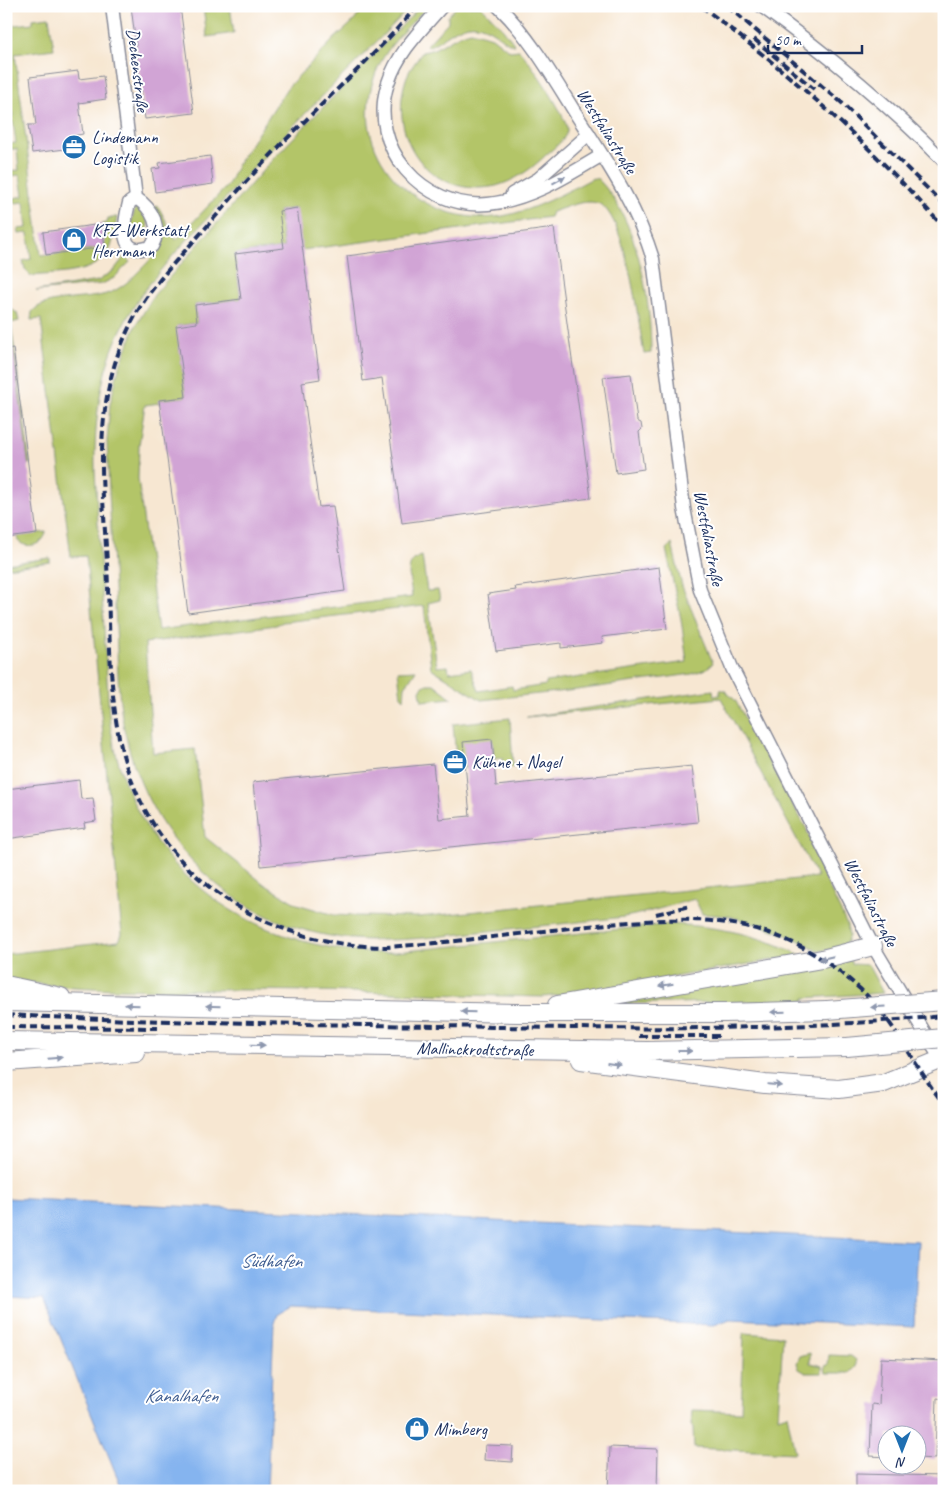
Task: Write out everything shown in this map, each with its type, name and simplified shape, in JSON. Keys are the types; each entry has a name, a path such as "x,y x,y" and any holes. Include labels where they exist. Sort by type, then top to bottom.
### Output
{"highway":[{"path":"517,1013 822,959 873,946"},
{"path":"6,985 39,990 86,1004"},
{"path":"6,1002 517,1013 725,1013 826,1010 944,1001"},
{"name":"Mallinckrodtstraße","path":"6,1041 715,1051 847,1047 944,1038"},
{"path":"6,1062 209,1044"},
{"path":"514,1049 711,1078 793,1087 839,1089 884,1083 942,1062"}],"street":[{"name":"Dechenstraße","path":"112,6 136,198"},
{"path":"442,6 413,39 394,67 388,82 384,104 388,137 403,166 427,189 459,202 480,204 497,202 533,193 602,155"},
{"name":"Westfaliastraße","path":"498,6 528,40 631,201 646,233 654,259 684,508 700,590 732,668 873,946 942,1062"},
{"path":"760,6 815,45 885,104 944,160"},
{"path":"497,202 538,179 589,134"}],"green space":[{"path":"203,6 230,6 234,33 207,37"},
{"path":"365,6 411,6 280,140 165,264 133,308 109,359 97,415 95,471 109,715 120,767 139,814 166,854 200,888 240,915 284,935 333,948 386,953 671,924 706,927 738,933 769,942 801,955 587,992 543,997 98,988 6,979 6,954 119,941 122,934 86,556 71,557 41,319 31,320 32,312 46,303 109,293 120,288 130,280 160,248 164,236 162,224 155,207 158,206 176,240 228,185 238,164 287,88 354,21"},
{"path":"421,6 428,6 390,48 378,67 374,78 368,108 371,136 382,161 398,182 420,199 446,211 474,217 503,216 526,210 593,178 598,179 612,196 623,215 640,261 648,309 651,353 644,354 630,271 616,226 607,211 597,203 574,204 552,212 550,217 302,250 296,208 279,211 284,248 235,254 241,299 195,305 197,323 177,326 186,397 160,400 160,403 145,405 139,445 138,479 158,630 412,597 409,578 410,567 412,562 422,556 427,591 438,590 440,600 428,603 437,667 448,666 449,672 471,669 479,691 512,686 513,690 546,685 546,682 687,662 681,619 666,549 672,544 682,586 713,663 706,669 692,674 577,690 481,700 431,668 424,606 283,622 276,625 145,643 153,753 195,749 205,837 264,884 297,904 334,915 419,917 817,877 721,698 526,717 713,690 714,696 720,695 720,690 724,690 735,700 806,828 821,870 847,925 849,936 846,943 838,949 819,951 796,939 763,926 728,916 702,914 695,899 624,917 435,937 372,940 328,936 287,924 249,907 215,883 186,854 161,821 141,783 127,741 121,713 118,684 107,441 110,404 118,371 135,327 154,295 273,159"},
{"path":"457,6 481,6 515,45 485,27 468,25 428,47 427,45 448,22 448,16"},
{"path":"49,17 54,49 15,54 41,255 105,247 102,224 107,223 108,218 117,217 111,247 97,263 76,271 31,276 25,269 23,261 31,259 28,233 19,234 18,229 27,228 24,202 15,203 14,198 23,196 20,175 11,176 11,171 19,170 17,149 8,149 7,144 16,143 13,122 6,123 6,118 13,116 10,95 6,95 6,91 9,90 6,68 6,26 33,23 33,19"},
{"path":"471,31 492,37 510,51 519,50 548,90 562,115 567,131 559,144 530,169 517,177 496,186 472,188 451,183 434,174 419,160 409,142 403,123 402,101 406,79 422,52 429,51"},
{"path":"136,205 141,206 148,222 147,234 143,237 132,233 130,228"},
{"path":"125,256 130,262 114,278 102,284 36,291 98,281 114,270"},
{"path":"7,306 17,313 19,321 11,323 30,464 28,464"},
{"path":"46,532 42,540 35,545 30,546 18,541 17,536"},
{"path":"50,558 50,562 6,568 6,564"},
{"path":"416,670 405,687 404,699 401,696 398,671"},
{"path":"427,684 434,684 452,698 422,701 420,691"},
{"path":"510,718 513,767 503,768 502,758 494,759 492,740 466,768 457,768 453,724"},
{"path":"850,960 852,964 868,965 883,993 805,998 805,1001 604,1004"},
{"path":"744,1333 783,1336 778,1417 787,1414 795,1453 694,1448 693,1427 691,1426 692,1410 741,1412"},
{"path":"810,1353 810,1363 822,1366 822,1373 806,1373 799,1369 797,1363 800,1356"},
{"path":"829,1355 851,1356 856,1360 856,1367 850,1373 826,1373 825,1366 828,1365"}],"water":[{"name":"Südhafen","path":"6,1198 918,1241 914,1327 730,1319 714,1325 291,1306 277,1314 274,1323 267,1491 123,1491 44,1298 6,1296"}],"building":[{"path":"131,6 180,6 194,113 145,119"},
{"path":"78,71 79,79 103,76 106,99 79,103 83,134 72,136 74,148 32,153 28,125 36,125 30,77"},
{"path":"210,156 213,184 155,192 152,169 160,168 159,163"},
{"path":"297,208 320,379 302,382 319,507 333,506 345,591 188,613 159,400 186,397 176,326 197,323 195,305 241,299 235,254 284,248 279,211"},
{"name":"KFZ-Werkstatt Herrmann","path":"102,224 105,247 46,255 43,232"},
{"path":"554,228 591,498 402,523 382,378 363,381 347,256"},
{"path":"13,348 37,534 6,538 6,476 10,476 6,450 6,349"},
{"path":"631,374 637,421 641,423 642,429 639,432 644,469 616,473 603,377"},
{"path":"659,567 667,629 602,637 603,643 561,648 561,643 496,651 488,594 516,590 515,587"},
{"path":"492,739 496,786 692,766 698,822 261,866 253,782 433,764 439,819 470,816 463,742"},
{"path":"79,780 81,799 93,798 96,821 84,823 85,828 6,839 6,789"},
{"path":"881,1358 944,1361 944,1399 937,1398 935,1459 928,1459 928,1424 878,1424 878,1456 870,1456 872,1404 879,1405"},
{"path":"485,1445 513,1446 512,1462 484,1460"},
{"path":"610,1447 658,1449 657,1491 608,1491"},
{"path":"856,1474 944,1476 944,1491 856,1488"}],"railway":[{"path":"417,6 377,50 292,133 174,263 141,306 120,348 105,408 102,438 103,499 114,706 122,751 137,795 159,833 187,867 220,895 257,917 297,933 341,943 386,947 611,924 687,920 723,922 757,929 791,942 825,961 872,1001 894,1029 944,1104"},
{"path":"701,6 797,83 828,111 916,197 944,228"},
{"path":"727,6 842,103 944,205"},
{"path":"754,39 814,89"},
{"path":"656,914 690,906"},
{"path":"6,1015 223,1022 629,1028 818,1025 944,1016"},
{"path":"6,1027 159,1028"},
{"path":"639,1036 719,1036"}],"place":[{"name":"Lindemann Logistik","path":"74,147"},
{"name":"KFZ-Werkstatt Herrmann","path":"74,240"},
{"name":"Kühne + Nagel","path":"455,762"},
{"name":"Mimberg","path":"417,1429"}],"water label":[{"name":"Kanalhafen","path":"181,1395"}]}
